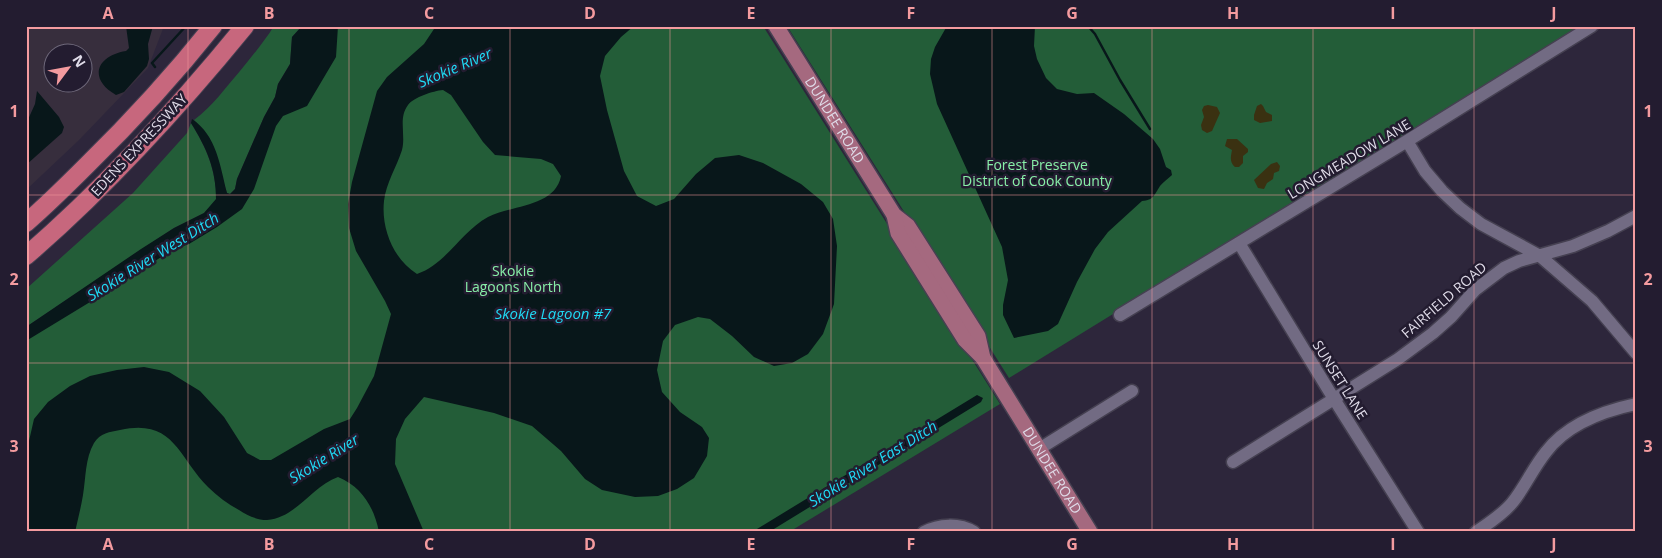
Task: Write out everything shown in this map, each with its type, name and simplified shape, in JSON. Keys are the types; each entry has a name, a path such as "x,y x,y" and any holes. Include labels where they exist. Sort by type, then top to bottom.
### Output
{"highway":[{"name":"EDENS EXPRESSWAY","path":"26,222 44,208 108,145 179,69 213,26"},
{"name":"EDENS EXPRESSWAY","path":"26,256 56,230 136,151 245,26"}],"main road":[{"name":"DUNDEE ROAD","path":"776,26 894,215 898,233 964,340 983,358 1090,532"}],"street":[{"name":"LONGMEADOW LANE","path":"1120,315 1592,26"},
{"path":"1407,141 1425,171 1460,208 1482,224 1540,256 1592,301 1636,353"},
{"name":"FAIRFIELD ROAD","path":"1233,462 1398,359 1451,317 1475,290 1490,277 1519,261 1573,246 1608,231 1636,216"},
{"name":"SUNSET LANE","path":"1239,243 1418,532"},
{"path":"1039,449 1132,391"},
{"path":"1476,532 1497,518 1511,504 1547,450 1560,438 1600,413 1636,404"},
{"path":"924,532 940,526 962,527 974,532"}],"shaded area":[{"path":"26,26 164,26 148,68 79,140 26,190"}],"green space":[{"path":"274,26 302,26 292,37 290,64 278,84 275,97 264,117 237,179 235,189 230,194 227,193 209,137 194,120 218,97 258,49"},
{"name":"Skokie Lagoons North","path":"324,26 763,26 1000,404 789,532 26,532 26,335 221,215 256,165"},
{"name":"Forest Preserve District of Cook County","path":"787,26 1581,26 1009,378"},
{"path":"191,123 202,141 209,159 217,199 204,213 174,228 26,327 26,289 133,193 187,133"}],"sand":[{"path":"1261,104 1266,112 1272,115 1272,121 1260,123 1254,120 1257,106"},
{"path":"1204,106 1217,107 1220,113 1212,131 1207,133 1202,130 1201,125 1204,117 1202,110"},
{"path":"1227,139 1237,139 1248,149 1248,152 1243,156 1243,163 1239,167 1235,167 1232,163 1232,150 1225,146"},
{"path":"1277,162 1280,166 1279,171 1274,173 1273,179 1267,183 1264,189 1258,188 1254,180 1271,164"}],"water":[{"path":"126,26 153,26 148,44 149,59 147,66 124,92 116,95 107,89 102,82 99,69 108,58 129,48"},
{"name":"Skokie River West Ditch","path":"302,26 338,26 336,57 307,106 283,116 276,126 254,189 242,209 217,227 189,244 172,250 26,341 26,327 141,249 174,228 204,213 216,199 216,188 210,160 191,123 192,119 207,134 212,143 227,193 230,194 235,189 237,179 264,117 275,97 278,84 290,64 292,37"},
{"name":"Skokie Lagoon #7","path":"436,26 634,26 621,37 605,56 600,76 607,110 624,171 637,196 656,206 674,199 696,174 715,158 739,155 763,163 801,184 823,202 833,219 837,246 834,304 823,334 808,354 792,363 774,366 754,357 732,336 710,319 698,317 675,325 663,341 657,370 662,392 680,412 702,427 709,438 707,456 694,478 677,489 658,496 635,497 602,490 585,479 561,451 532,426 494,413 424,397 405,419 396,439 395,464 424,532 379,532 374,514 366,499 354,486 338,477 320,487 287,514 267,520 252,517 231,505 211,490 173,443 164,435 152,430 138,428 106,434 99,437 94,443 87,462 83,495 75,532 26,532 26,454 34,419 48,402 70,386 90,376 144,367 169,372 200,391 224,417 247,453 260,460 271,460 324,429 350,419 374,376 391,314 356,251 349,228 348,204 352,182 377,91 387,77 424,44","holes":["443,90 451,95 483,142 495,155 541,159 553,164 561,176 557,186 550,194 531,204 498,213 478,223 437,263 417,274 401,260 390,242 385,222 385,194 402,150 403,115 408,105 419,97 434,92"]},
{"path":"947,26 1035,26 1034,46 1037,59 1046,78 1057,89 1077,94 1094,93 1124,114 1153,139 1160,149 1166,167 1171,170 1172,175 1153,196 1149,200 1142,201 1108,232 1095,249 1077,282 1058,324 1048,331 1014,338 1003,315 1008,280 1002,247 937,104 930,74 931,59 935,47"},
{"path":"37,91 59,117 64,127 62,133 26,165 26,124 35,104"},
{"name":"Skokie River East Ditch","path":"977,395 983,398 981,402 769,532 752,532"}],"waterway":[{"path":"155,67 152,63 186,26"},
{"path":"1088,26 1095,34 1150,129"}],"water label":[{"name":"Skokie River","path":"455,68"},
{"name":"Skokie River","path":"324,459"}]}
